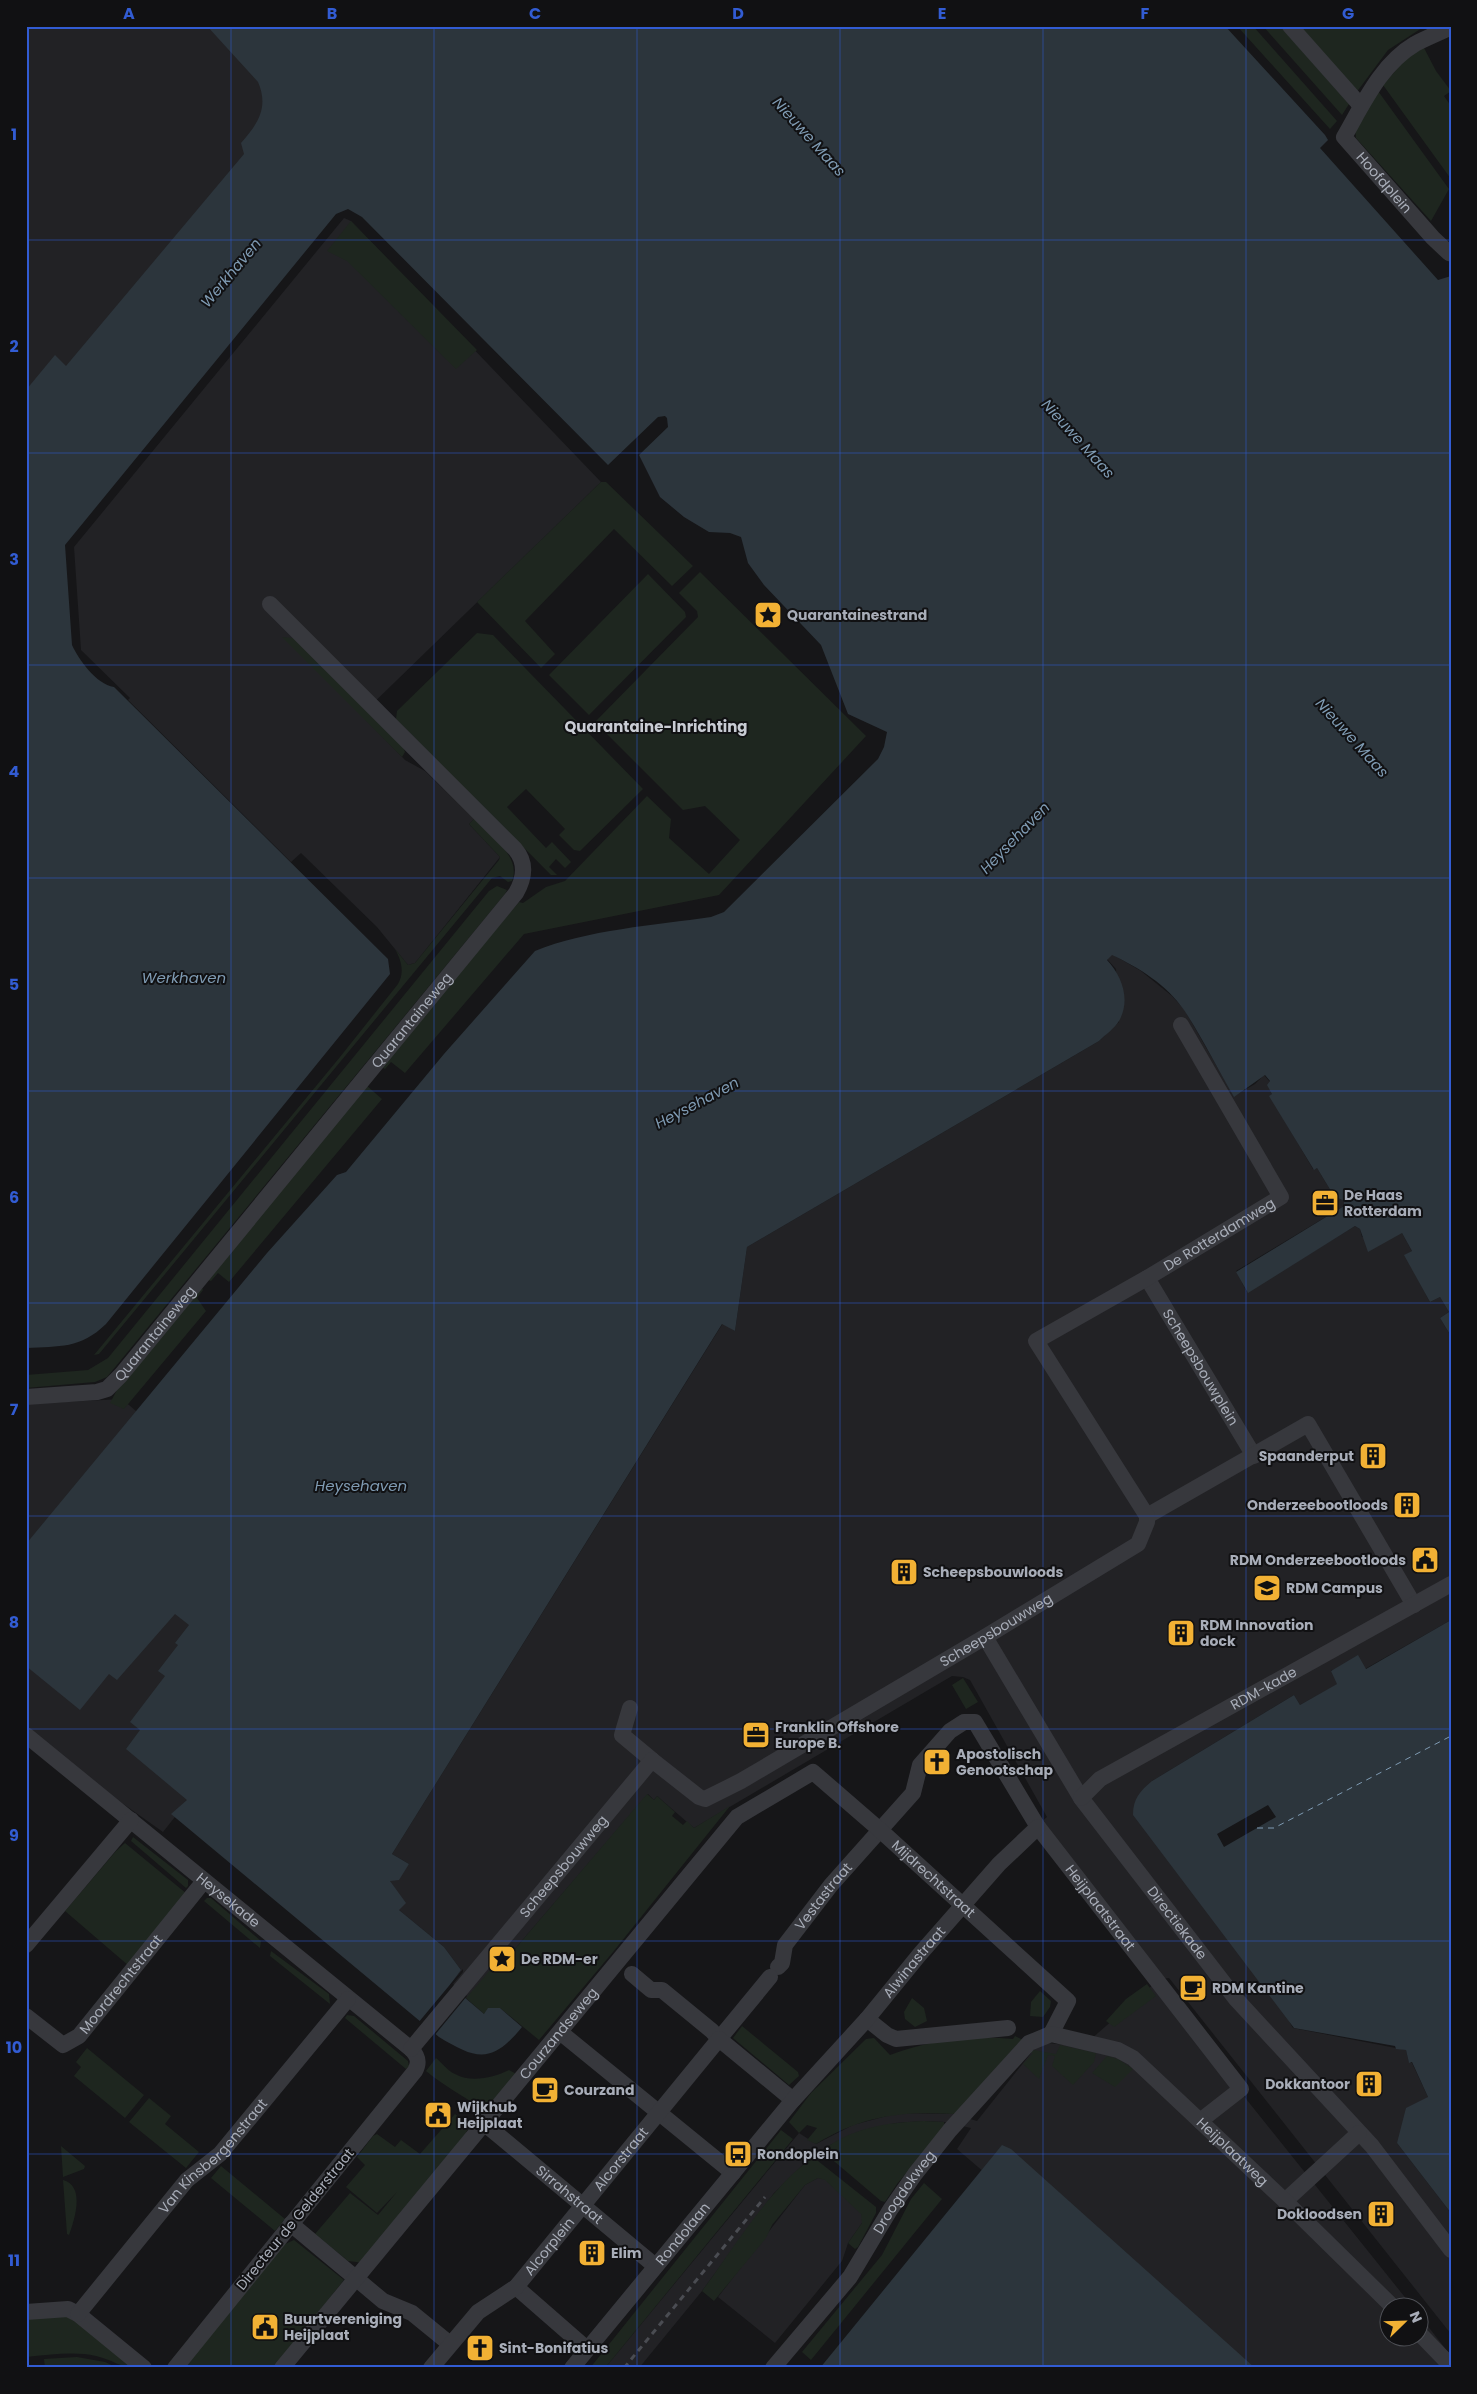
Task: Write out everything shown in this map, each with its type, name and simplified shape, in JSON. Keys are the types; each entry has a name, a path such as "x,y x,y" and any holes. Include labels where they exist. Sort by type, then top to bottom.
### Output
{"street":[{"path":"1290,26 1361,106 1378,81 1402,55 1414,45 1451,27"},
{"name":"Hoofdplein","path":"1361,106 1344,137 1450,252"},
{"name":"Quarantaineweg","path":"26,1397 97,1392 107,1389 121,1375 516,893 522,880 521,858 515,849 270,604"},
{"name":"De Rotterdamweg","path":"1147,1516 1036,1341 1147,1278 1281,1197 1181,1025"},
{"name":"Scheepsbouwplein","path":"1147,1278 1254,1456"},
{"path":"1147,1516 1308,1424 1414,1605"},
{"name":"Scheepsbouwweg","path":"630,1708 622,1735 699,1797 705,1799 741,1780 985,1637 1138,1544 1147,1522 1147,1516"},
{"name":"RDM-kade","path":"1081,1798 1100,1779 1451,1584"},
{"name":"Directiekade","path":"985,1637 1081,1798 1246,2010 1376,2151 1451,2250"},
{"name":"Heijplaatstraat","path":"969,1721 977,1724 1038,1827 1241,2089 1200,2122"},
{"name":"Vestastraat","path":"719,2039 782,1963 785,1944 831,1885 913,1793 920,1765 950,1731 969,1721"},
{"name":"Heysekade","path":"26,1735 411,2049"},
{"name":"Scheepsbouwweg","path":"411,2049 652,1760"},
{"name":"Courzandseweg","path":"282,2368 485,2124 736,1817 814,1772 817,1776"},
{"name":"Mijdrechtstraat","path":"817,1776 880,1830 1068,2001 1051,2034"},
{"path":"26,1944 131,1820"},
{"name":"Alwinastraat","path":"793,2100 867,2019 1012,1850 1038,1827"},
{"name":"Moordrechtstraat","path":"26,2016 63,2045 79,2036 204,1881"},
{"path":"632,1974 651,1990 662,1990 712,2030 719,2039 793,2100"},
{"name":"Van Kinsbergenstraat","path":"78,2314 187,2180 220,2154 348,1999"},
{"path":"867,2019 887,2035 896,2039 1008,2028"},
{"path":"560,2032 733,2172"},
{"name":"Heijplaatweg","path":"1051,2034 1118,2050 1133,2058 1285,2201 1382,2296"},
{"name":"Droogdokweg","path":"773,2368 844,2285 890,2210 950,2130 1029,2043 1051,2034"},
{"path":"658,2112 719,2039"},
{"name":"Directeur de Gelderstraat","path":"175,2368 416,2071 419,2064 418,2059 411,2049"},
{"name":"Rondolaan","path":"572,2368 654,2266 793,2100"},
{"name":"Alcorstraat","path":"582,2204 658,2112"},
{"name":"Sirrahstraat","path":"485,2124 654,2266"},
{"path":"1285,2201 1359,2133"},
{"name":"Alcorplein","path":"431,2368 478,2312 516,2287 582,2204"},
{"path":"291,2224 383,2301 412,2313 450,2344"},
{"name":"Alcorplein","path":"516,2287 587,2349"},
{"path":"26,2312 68,2309 78,2314 144,2368"},
{"path":"1430,2344 1451,2366"}],"shaded area":[{"path":"26,26 262,26 337,111 26,465"},
{"path":"1237,26 1253,26 1337,121 1330,129"},
{"path":"1263,26 1280,26 1349,104 1342,115"},
{"path":"1297,26 1425,26 1388,50 1356,93"},
{"path":"1423,46 1436,71 1451,91 1444,96 1451,106 1451,179 1383,85 1405,60"},
{"path":"1378,91 1449,189 1431,221 1356,138 1355,129"},
{"path":"344,218 351,221 601,482 361,715 405,760 425,771 474,819 469,824 500,857 415,963 408,965 377,927 301,853 291,862 128,700 130,698 81,650 74,547"},
{"path":"351,221 477,350 456,369 347,261 327,251"},
{"path":"601,482 606,482 693,566 672,586 614,529 525,621 555,654 541,668 477,602"},
{"path":"700,572 866,736 719,895 524,934 405,1073 391,1062 385,1069 380,1066 519,902 523,903 546,887 565,881 647,796 671,819 669,838 709,874 740,840 705,806 683,810 595,722 698,617 697,611 679,593"},
{"path":"648,574 685,612 686,617 589,715 549,675"},
{"path":"477,633 493,635 643,789 580,851 574,850 559,835 565,829 526,789 507,807 546,848 552,842 571,862 565,868 556,859 549,867 557,875 551,875 396,719 397,711"},
{"path":"282,637 293,638 403,747 405,752 402,757"},
{"path":"474,819 495,839 508,855 514,872 512,881 508,882 500,876 492,878 99,1354 94,1355 398,984 401,966 395,949 408,965 415,963 499,860 500,857 469,824"},
{"path":"497,886 507,890 505,894 107,1377 95,1382 26,1388 26,1375 88,1370 108,1358 489,891"},
{"path":"1112,954 1141,971 1172,996 1184,1009 1234,1096 1255,1084 1264,1075 1270,1082 1272,1094 1270,1096 1313,1169 1317,1168 1334,1196 1344,1201 1344,1206 1236,1271 1247,1292 1355,1226 1360,1229 1362,1237 1402,1233 1412,1251 1405,1255 1430,1302 1440,1297 1449,1312 1440,1318 1451,1336 1451,1620 1365,1669 1331,1670 1338,1684 1300,1705 1294,1695 1152,1781 1293,2028 1406,2050 1409,2062 1412,2063 1428,2097 1397,2143 1451,2213 1451,2334 1430,2307 1430,2296 1421,2296 1169,1978 1158,1979 1040,1823 1047,1817 970,1680 963,1677 952,1676 694,1828 657,1796 654,1800 648,1794 514,1950 507,1945 472,2003 450,1985 461,1970 444,1947 399,1910 390,1881 409,1864 392,1854 723,1323 735,1331 747,1247 1099,1041 1119,1022 1116,969 1107,959"},
{"path":"366,1085 382,1099 229,1282 218,1273 211,1281 208,1280"},
{"path":"201,1286 203,1290 197,1298 206,1311 124,1409 110,1403 118,1388"},
{"path":"122,1399 143,1417 26,1563 26,1404"},
{"path":"164,1594 220,1644 190,1798 163,1832 88,1779 26,1728 26,1635"},
{"path":"963,1678 978,1702 966,1709 952,1685"},
{"path":"647,1794 654,1800 657,1796 675,1812 672,1816 683,1825 687,1821 694,1828 730,1806 613,1952 539,2040 500,2008 484,2014 466,1998 498,1961 507,1945 514,1950"},
{"path":"133,1837 188,1880 188,1886 186,1888 131,1841"},
{"path":"125,1843 187,1894 129,1966 65,1911"},
{"path":"207,1898 211,1898 261,1941 260,1948 204,1901"},
{"path":"271,1951 329,1994 330,2004 270,1956"},
{"path":"1147,1984 1156,1996 1114,2027 1106,2021 1126,1999"},
{"path":"1154,1984 1404,2296 1380,2296 1380,2346 1430,2346 1430,2329 1451,2356 1451,2368 1213,2368 957,2149 971,2128 944,2122 924,2121 896,2123 860,2131 826,2147 805,2163 774,2193 702,2291 639,2368 605,2368 799,2133 816,2144 853,2125 898,2113 953,2114 977,2121 1040,2042 1082,2047"},
{"path":"1040,1991 1051,2001 1050,2007 1043,2017 1030,2016 1031,2002"},
{"path":"912,1998 924,2008 927,2021 915,2027 905,2019 904,2012"},
{"path":"347,2015 354,2016 408,2061 409,2066 406,2069 345,2018"},
{"path":"742,2026 798,2072 799,2076 789,2085 733,2038"},
{"path":"1015,2036 1023,2040 1017,2047 1056,2054 1060,2045 1096,2053 1094,2062 1073,2085 1052,2066 1055,2056 1048,2055 1039,2079 1023,2064 1033,2053 1011,2052 958,2112 953,2114 916,2113 882,2117 849,2127 816,2144 807,2140 817,2128 807,2125 799,2133 789,2122 811,2093 866,2039 874,2038 890,2055 935,2042 966,2038 1013,2039"},
{"path":"87,2048 144,2095 125,2118 74,2076 81,2067 76,2062"},
{"path":"1107,2056 1118,2059 1133,2069 1115,2087 1092,2073"},
{"path":"436,2058 452,2073 461,2077 475,2079 489,2077 509,2070 518,2075 483,2110 426,2071"},
{"path":"149,2098 171,2116 165,2124 199,2152 186,2168 129,2122"},
{"path":"455,2114 470,2127 466,2132 469,2135 364,2263 348,2261 315,2234 350,2193 378,2215 397,2192 377,2213 346,2187 365,2165 357,2157 373,2136 377,2134 395,2147 401,2140 420,2154"},
{"path":"924,2121 944,2122 945,2126 897,2184 885,2202 881,2201 822,2151 845,2137 870,2128"},
{"path":"781,2130 793,2139 605,2368 590,2368"},
{"path":"61,2146 85,2166 84,2169 63,2177"},
{"path":"813,2157 876,2207 876,2213 858,2247 855,2249 848,2243 862,2223 861,2214 825,2180 818,2178 805,2185 772,2225 766,2238 714,2301 702,2291 767,2202 796,2171"},
{"path":"221,2166 285,2219 275,2231 211,2178"},
{"path":"818,2178 825,2179 857,2207 862,2214 862,2223 848,2243 842,2261 775,2343 718,2297 805,2185"},
{"path":"63,2180 70,2184 76,2196 75,2213 69,2235 67,2234"},
{"path":"924,2183 942,2199 811,2360 802,2352 882,2255 911,2199"},
{"path":"294,2240 344,2280 274,2368 182,2368 283,2245"},
{"path":"67,2312 136,2368 126,2367 101,2357 79,2354 26,2357 26,2315"},
{"path":"77,2357 105,2362 118,2368 79,2366 45,2368 44,2359"}],"water":[{"path":"207,26 1225,26 1325,135 1328,140 1320,148 1438,280 1451,276 1451,1336 1440,1318 1449,1312 1440,1297 1430,1302 1404,1255 1412,1251 1402,1233 1368,1252 1360,1229 1355,1226 1248,1293 1236,1272 1344,1206 1344,1201 1334,1196 1317,1168 1314,1170 1269,1096 1272,1094 1267,1085 1270,1081 1265,1075 1234,1097 1197,1031 1177,1001 1161,985 1132,965 1112,955 1107,960 1121,981 1124,997 1123,1013 1117,1024 1099,1041 747,1247 735,1331 722,1324 392,1854 409,1864 399,1880 390,1881 406,1903 399,1910 444,1947 461,1970 450,1985 484,2014 488,2008 500,2008 522,2027 502,2047 484,2054 474,2054 452,2045 439,2037 171,1814 187,1800 126,1749 140,1730 130,1722 165,1676 158,1671 178,1645 175,1643 189,1625 175,1614 117,1680 109,1674 80,1710 26,1666 26,1544 267,1253 337,1175 346,1172 444,1054 535,951 599,933 711,917 724,912 878,759 884,747 887,732 848,714 821,645 764,585 748,563 741,537 730,533 709,532 684,517 660,497 639,455 668,427 665,416 658,417 608,465 362,217 348,209 336,214 65,545 72,645 89,671 107,685 114,687 388,959 390,974 106,1324 87,1338 69,1345 26,1348 26,390 55,355 66,366 244,154 241,143 260,115 262,107 261,91 258,82"},
{"path":"1451,1620 1451,2213 1397,2143 1406,2108 1428,2097 1412,2062 1409,2063 1406,2050 1396,2049 1395,2046 1294,2028 1133,1815 1134,1804 1138,1796 1152,1781 1294,1695 1300,1705 1337,1684 1331,1671 1358,1655 1366,1669"},
{"path":"1002,2145 1011,2149 1255,2368 820,2368"}],"pier":[{"path":"1268,1805 1276,1817 1224,1847 1217,1834"},
{"path":"463,1969 463,1972 453,1984 467,1996 434,2036 418,2023"}],"ferry route":[{"path":"1257,1828 1274,1828 1451,1736"}],"railway":[{"path":"624,2368 765,2197"}],"place":[{"name":"Quarantainestrand","path":"768,615"},
{"name":"De Haas Rotterdam","path":"1325,1203"},
{"name":"Spaanderput","path":"1373,1456"},
{"name":"Onderzeebootloods","path":"1407,1505"},
{"name":"RDM Onderzeebootloods","path":"1425,1560"},
{"name":"Scheepsbouwloods","path":"904,1572"},
{"name":"RDM Campus","path":"1267,1588"},
{"name":"RDM Innovation dock","path":"1181,1633"},
{"name":"Franklin Offshore Europe B.","path":"756,1735"},
{"name":"Apostolisch Genootschap","path":"937,1762"},
{"name":"De RDM-er","path":"502,1959"},
{"name":"RDM Kantine","path":"1193,1988"},
{"name":"Dokkantoor","path":"1369,2084"},
{"name":"Courzand","path":"545,2090"},
{"name":"Wijkhub Heijplaat","path":"438,2115"},
{"name":"Rondoplein","path":"738,2154"},
{"name":"Dokloodsen","path":"1381,2214"},
{"name":"Elim","path":"592,2253"},
{"name":"Buurtvereniging Heijplaat","path":"265,2327"},
{"name":"Sint-Bonifatius","path":"480,2348"}],"district":[{"name":"Quarantaine-Inrichting","path":"656,727"}],"water label":[{"name":"Nieuwe Maas","path":"809,137"},
{"name":"Werkhaven","path":"231,273"},
{"name":"Nieuwe Maas","path":"1078,439"},
{"name":"Nieuwe Maas","path":"1352,738"},
{"name":"Heysehaven","path":"1015,838"},
{"name":"Werkhaven","path":"184,978"},
{"name":"Heysehaven","path":"697,1103"},
{"name":"Heysehaven","path":"361,1486"}]}
